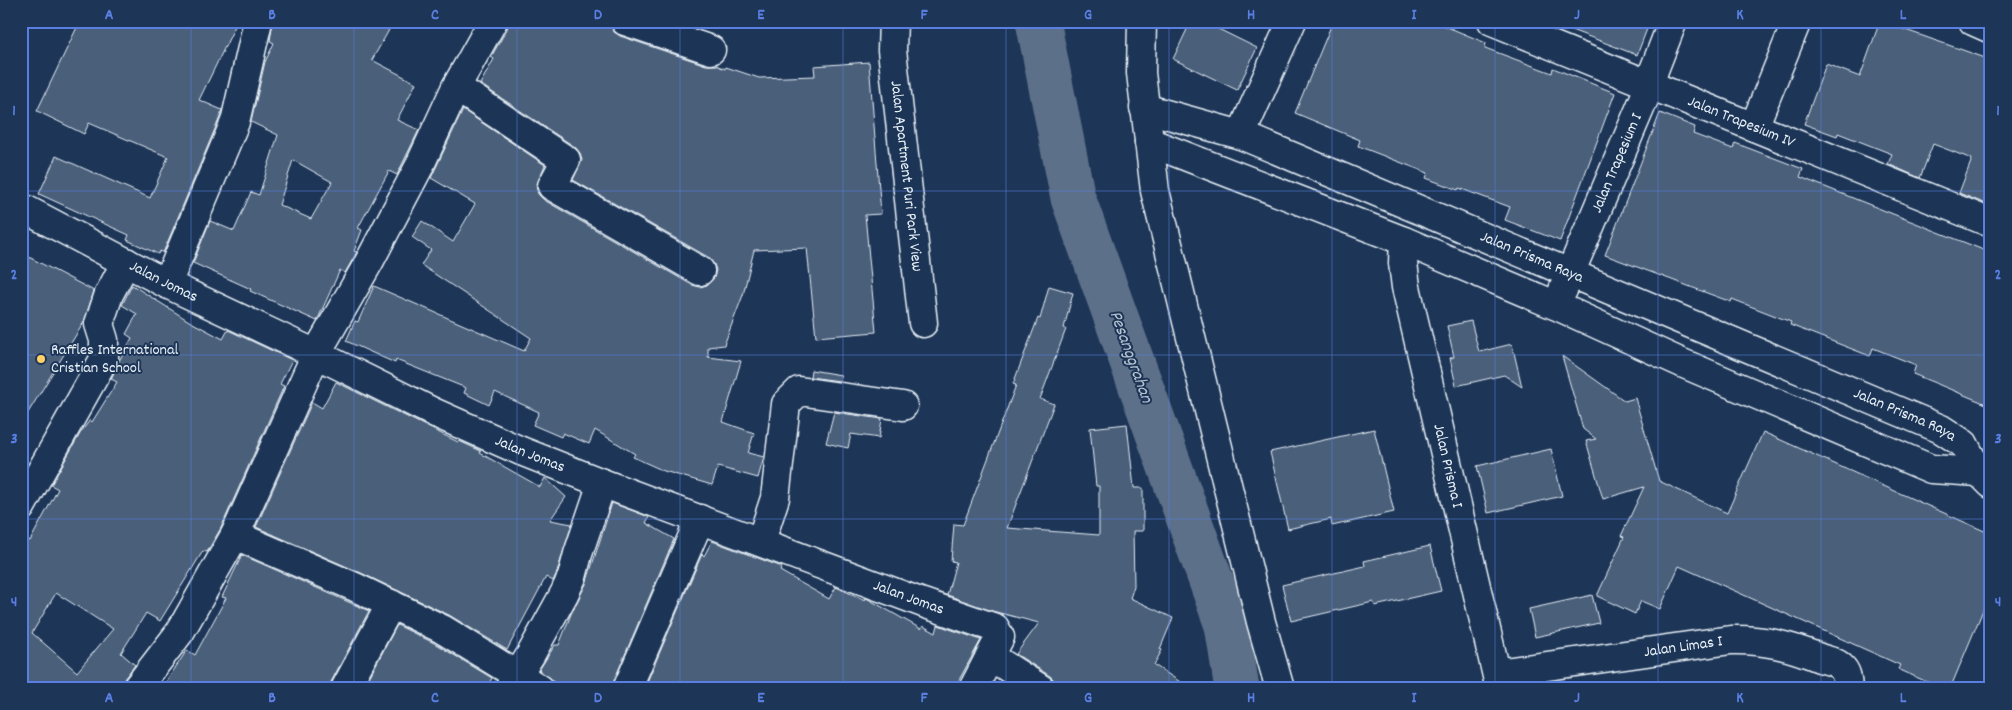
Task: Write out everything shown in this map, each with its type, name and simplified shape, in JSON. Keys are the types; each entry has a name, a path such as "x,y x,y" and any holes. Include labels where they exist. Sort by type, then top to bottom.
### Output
{"street":[{"path":"167,284 235,122 258,21"},
{"path":"136,689 180,632 235,535 316,354 369,262 419,167 456,87 493,21"},
{"path":"625,21 711,50"},
{"path":"1142,21 1144,108 1155,191 1261,622 1280,689"},
{"path":"1241,135 1292,21"},
{"name":"Jalan Trapesium IV","path":"1492,21 1991,223"},
{"name":"Jalan Trapesium I","path":"1557,306 1650,85 1673,21"},
{"path":"1754,127 1797,21"},
{"path":"1973,21 1991,29"},
{"name":"Jalan Apartment Puri Park View","path":"889,24 923,323"},
{"path":"456,87 566,160 552,186 700,271"},
{"name":"Jalan Prisma Raya","path":"1144,108 1241,135 1941,428 1964,444 1985,478"},
{"name":"Jalan Prisma Raya","path":"1149,142 1404,242 1557,306 1682,363 1931,469 1985,478"},
{"name":"Jalan Jomas","path":"21,207 167,284 316,354 433,412 602,484 923,603 996,628 1000,637 973,689"},
{"name":"Jalan Prisma I","path":"1404,242 1403,263 1406,287 1499,681"},
{"path":"21,506 104,359 106,348 99,324 108,294 126,262"},
{"path":"761,542 775,498 786,404 794,395 799,391 903,406"},
{"path":"235,535 442,628 523,684 572,576 602,484"},
{"path":"627,689 700,519"},
{"path":"345,689 391,604"},
{"name":"Jalan Limas I","path":"1499,681 1731,640 1749,639 1795,648 1840,665 1846,673 1848,689"},
{"path":"990,656 1041,689"}],"building":[{"path":"80,21 242,21 241,24 237,22 199,100 222,110 163,253 160,251 158,254 127,240 129,235 39,194 56,156 150,198 168,157 89,123 84,134 37,111"},
{"path":"273,21 373,21 389,30 372,60 416,83 397,120 419,130 397,175 389,171 358,228 362,230 354,251 357,252 345,273 340,270 317,321 193,263 210,221 234,231 251,192 259,195 278,135 251,122 265,62 274,43 270,41","holes":["293,160 332,182 311,219 279,205"]},
{"path":"509,21 610,21 613,31 620,36 706,65 716,65 725,69 726,67 759,78 815,76 814,66 869,62 881,214 865,215 876,332 816,337 807,248 754,250 743,295 724,345 708,347 708,357 741,361 723,422 754,433 748,453 764,457 758,478 718,467 712,485 664,471 633,457 635,454 595,430 589,444 563,433 561,437 533,425 539,412 495,392 489,405 464,393 466,388 396,360 395,363 346,341 355,321 358,322 374,286 524,351 531,338 421,265 431,250 412,237 422,221 453,242 475,204 431,178 463,110 545,165 536,186 538,194 544,200 692,285 700,287 707,285 714,278 716,270 708,257 573,180 582,160 580,153 575,147 480,84 494,59 491,57 507,29"},
{"path":"1191,21 1202,21 1257,48 1237,90 1173,59"},
{"path":"1333,21 1433,21 1486,43 1485,48 1552,73 1553,68 1615,93 1560,241 1505,220 1510,207 1426,178 1428,173 1358,146 1360,140 1295,113"},
{"path":"1553,21 1650,21 1637,55 1553,23"},
{"path":"1880,21 1991,60 1991,206 1959,193 1972,159 1933,144 1920,178 1888,164 1892,154 1838,133 1837,136 1804,124 1826,64 1860,77"},
{"path":"1660,113 1695,127 1693,134 1733,149 1735,143 1803,169 1800,177 1991,253 1991,406 1913,374 1916,365 1873,348 1870,356 1790,325 1791,322 1732,299 1731,302 1605,255"},
{"name":"Raffles International Cristian School","path":"21,253 94,291 84,322 21,424"},
{"path":"132,285 189,321 223,339 228,330 292,360 280,384 284,386 221,528 207,552 203,551 160,621 146,613 121,653 135,665 124,679 121,689 21,689 21,536 30,541 58,489 51,485 81,432 90,420 92,422 117,382 111,379 132,338 126,334 137,314 122,305","holes":["56,593 113,629 77,672 32,633"]},
{"path":"1049,286 1073,293 1064,328 1066,329 1040,399 1054,404 1007,528 1099,535 1099,486 1096,486 1090,428 1127,424 1134,488 1143,488 1143,531 1133,531 1134,586 1130,598 1173,618 1160,649 1162,650 1154,665 1191,689 1056,689 1055,681 1050,676 1016,654 1039,623 992,611 947,595 956,562 951,561 954,524 963,525 1016,385 1013,384 1038,318 1040,319"},
{"path":"1471,321 1479,352 1512,344 1522,387 1504,375 1456,386 1450,358 1454,357 1447,326"},
{"path":"1562,356 1625,401 1635,398 1659,481 1727,513 1763,432 1991,534 1991,591 1950,689 1943,689 1898,669 1900,665 1679,566 1660,609 1641,601 1635,614 1597,596 1624,537 1621,536 1644,487 1603,499 1586,441 1596,439 1583,429"},
{"path":"811,370 841,375 840,381 810,377"},
{"path":"336,382 458,442 481,451 480,453 540,487 545,478 566,497 550,520 572,524 557,572 553,581 546,577 507,650 449,615 361,573 256,527 312,402 322,408"},
{"path":"834,412 882,419 879,438 851,434 848,448 826,443"},
{"path":"1374,429 1394,512 1332,526 1331,519 1288,529 1270,452"},
{"path":"1551,449 1562,496 1488,513 1477,466"},
{"path":"612,503 649,517 646,523 674,539 612,689 556,689 553,681 539,670 555,645 559,645 571,614 586,584"},
{"path":"712,541 782,567 780,571 829,599 836,587 865,600 866,598 921,629 923,626 936,633 938,625 981,640 954,689 644,689 702,554 704,556"},
{"path":"1430,546 1441,591 1375,606 1373,602 1291,621 1282,585 1365,566 1364,561"},
{"path":"242,555 369,611 329,689 156,689 159,685 162,688 187,650 195,655 226,598 222,597"},
{"path":"1592,595 1599,623 1535,637 1529,609"},
{"path":"397,625 434,643 492,678 486,689 363,689"}],"waterway":[{"name":"Pesanggrahan","path":"1038,21 1073,198 1227,625 1237,689"}],"place":[{"name":"Raffles International Cristian School","path":"41,359"}]}
